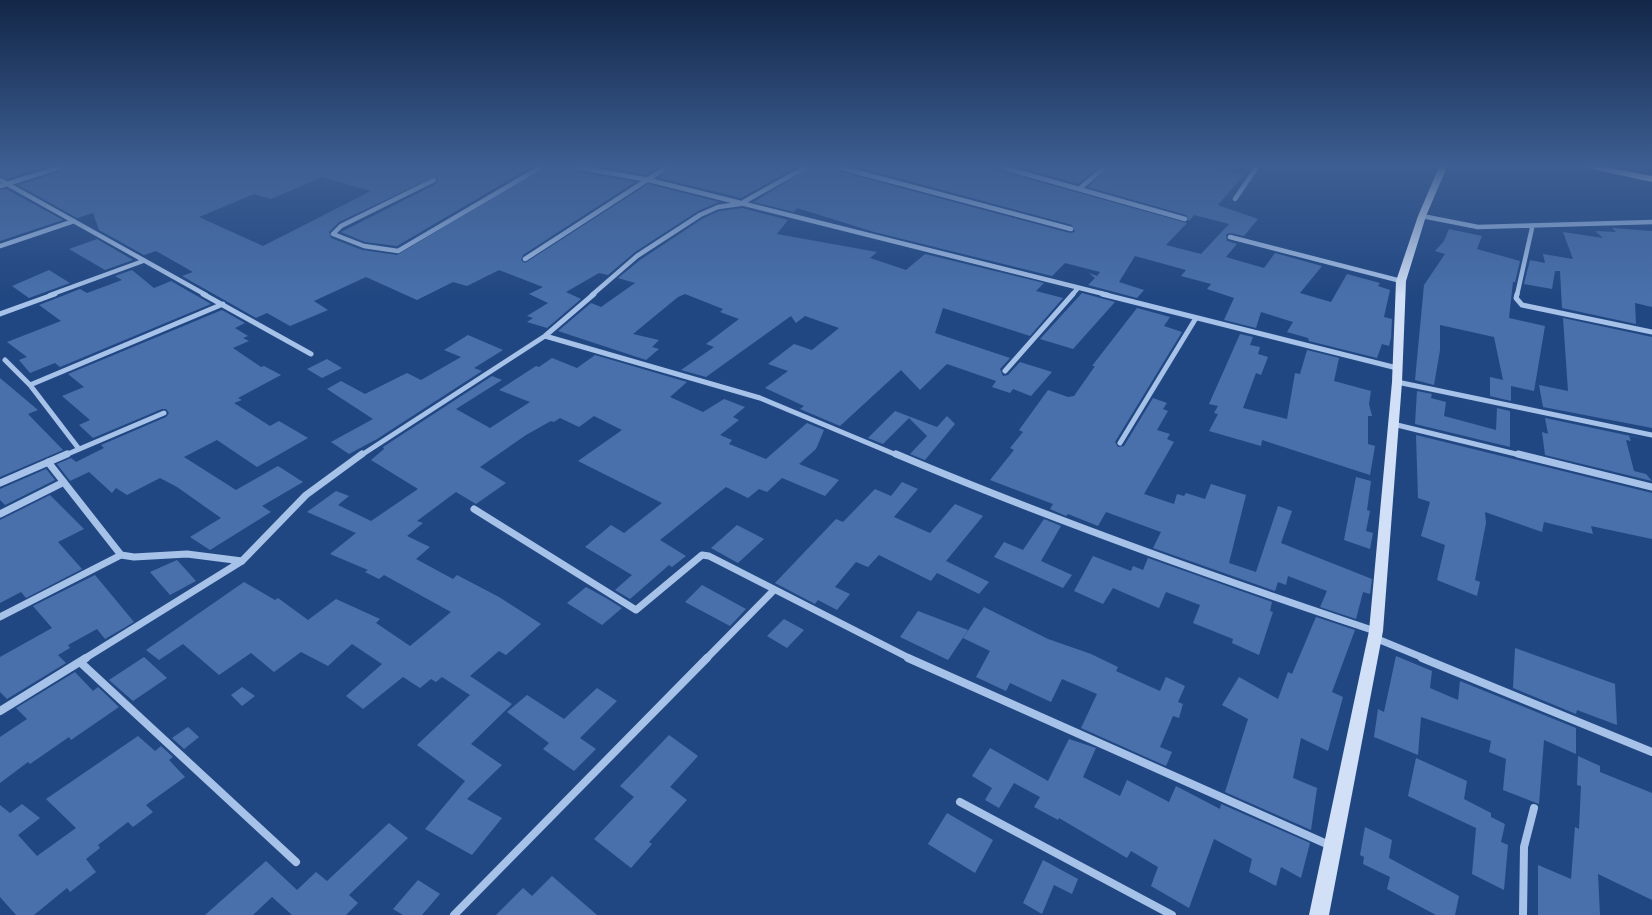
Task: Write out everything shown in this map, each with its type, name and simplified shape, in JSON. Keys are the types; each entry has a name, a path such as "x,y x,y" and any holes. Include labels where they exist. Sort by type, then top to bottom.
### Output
{"street":[{"path":"54,210 311,354"},
{"path":"374,210 341,226 333,234 364,246 398,251 469,210"},
{"path":"525,259 602,210"},
{"path":"0,711 242,561 306,495 343,467 545,336 637,256 712,210"},
{"path":"763,210 1196,318 1397,375 1652,435"},
{"path":"998,210 1071,229"},
{"path":"1152,210 1185,219"},
{"path":"1319,915 1375,635 1397,375 1401,281 1425,210"},
{"path":"1422,216 1478,227 1532,228 1652,222"},
{"path":"0,246 74,221"},
{"path":"1532,228 1516,298 1522,305 1652,332"},
{"path":"1230,237 1401,281"},
{"path":"0,314 143,261"},
{"path":"1005,370 1078,288"},
{"path":"30,385 223,304"},
{"path":"1120,443 1196,318"},
{"path":"545,336 760,398 969,485 1375,635 1652,752"},
{"path":"5,360 30,385 79,449"},
{"path":"0,483 164,413"},
{"path":"1393,424 1652,487"},
{"path":"48,462 121,555"},
{"path":"0,514 64,482"},
{"path":"474,509 636,610 706,555 773,591 922,664 1333,846"},
{"path":"0,617 121,555 134,557 187,554 242,561"},
{"path":"454,915 773,591"},
{"path":"80,662 296,862"},
{"path":"960,802 1172,915"},
{"path":"1522,915 1522,855 1526,828 1534,808"}],"building":[{"path":"0,210 44,210 63,220 0,241"},
{"path":"62,210 216,210 199,217 263,246 334,210 365,210 339,222 329,232 331,238 362,250 397,255 473,210 593,210 523,255 521,260 525,263 608,210 701,210 635,252 608,275 599,273 566,292 581,299 547,328 527,322 533,318 527,316 548,303 529,294 543,287 499,270 467,286 453,282 417,300 366,277 314,301 328,310 290,326 267,313 256,318 182,276 193,272 156,251 144,255 99,230 93,213 77,218"},
{"path":"385,210 459,210 397,246 365,242 341,232"},
{"path":"749,210 788,220 777,234 877,252 870,258 906,270 925,254 1044,283 1036,291 1063,298 1030,336 943,308 935,333 1010,358 1000,369 1003,376 1008,375 1020,362 1052,372 1031,396 1013,389 1010,393 992,387 996,381 947,364 920,390 901,370 840,426 800,409 804,406 765,388 788,371 768,364 794,344 812,350 839,328 805,316 796,323 791,316 706,377 681,370 714,347 706,344 739,319 720,312 723,309 685,294 678,297 633,334 659,340 652,347 659,349 646,360 558,331 591,303 601,307 635,283 618,278 640,260 702,219 719,211"},
{"path":"802,210 982,210 1070,233 1075,232 1072,225 1015,210 1139,210 1187,223 1166,245 1201,254 1229,224 1194,215 1189,221 1186,215 1167,210 1231,210 1258,219 1244,236 1226,234 1227,241 1237,244 1226,257 1264,268 1275,253 1322,266 1300,293 1331,302 1347,274 1380,283 1378,286 1390,290 1384,317 1392,319 1391,338 1389,346 1382,344 1377,358 1309,341 1308,338 1287,332 1293,322 1261,312 1256,328 1224,320 1234,298 1207,289 1211,284 1181,276 1186,270 1135,256 1119,282 1144,290 1137,298 1088,285 1095,278 1089,273 1097,276 1100,272 1065,263 1052,276 874,232"},
{"path":"1612,228 1652,231 1652,307 1635,303 1636,324 1562,308 1560,271 1555,271 1552,289 1524,284 1530,260 1545,263 1543,254 1573,259 1563,232 1603,238 1595,231 1616,232"},
{"path":"1449,229 1482,236 1477,249 1520,261 1515,282 1513,282 1509,318 1545,326 1534,391 1511,386 1511,401 1490,396 1490,377 1503,380 1494,337 1440,325 1440,350 1434,385 1415,380 1424,285 1445,254 1435,251 1444,241"},
{"path":"97,239 133,260 105,270 69,249"},
{"path":"49,270 70,283 29,298 12,286"},
{"path":"132,270 154,288 171,281 211,304 60,367 55,363 30,373 19,360 27,357 7,342 61,321 39,305 80,289 87,293 122,280 115,276"},
{"path":"1082,293 1115,302 1073,349 1040,339"},
{"path":"1137,308 1170,317 1164,326 1182,332 1115,442 1118,447 1124,446 1153,398 1167,403 1163,409 1168,411 1157,430 1170,434 1167,439 1174,442 1144,494 1174,504 1177,494 1184,496 1186,493 1205,499 1211,484 1246,495 1229,563 1256,572 1278,506 1292,511 1281,543 1372,579 1370,594 1363,592 1356,619 1320,607 1327,591 1288,576 1286,585 1278,582 1275,591 1153,548 1161,532 1106,512 1098,526 1068,514 1066,516 1050,509 1053,504 990,480 1014,450 1010,448 1023,432 1019,430 1048,390 1068,397 1074,396 1095,366 1092,366"},
{"path":"222,310 245,323 235,328 248,336 243,338 249,341 233,348 261,367 264,366 281,375 238,398 242,400 234,403 270,426 279,421 308,438 257,467 217,440 184,457 236,490 278,466 303,482 262,506 271,512 210,550 190,537 221,518 177,487 160,478 127,495 116,488 112,493 89,472 70,481 57,464 71,458 76,462 104,448 101,445 166,417 169,413 166,409 162,409 93,438 79,425 90,420 62,396 84,387 68,374"},
{"path":"1563,318 1652,337 1652,428 1543,407 1539,385 1568,391"},
{"path":"1240,334 1253,337 1250,345 1260,347 1258,354 1268,357 1261,375 1256,373 1243,408 1287,419 1295,373 1300,374 1307,350 1339,358 1334,381 1371,391 1369,404 1372,416 1368,416 1368,444 1375,446 1370,475 1262,440 1261,446 1209,431 1218,414 1214,413 1218,406 1209,404"},
{"path":"468,335 503,350 474,368 482,371 377,439 349,454 331,442 373,419 327,389 341,381 365,394 407,373 421,380 461,357 444,350"},
{"path":"595,355 687,382 670,397 703,412 724,399 745,407 733,417 739,420 720,435 732,440 729,444 766,459 807,423 824,430 816,449 799,464 839,480 825,496 782,478 767,492 759,489 748,498 726,487 660,540 686,556 672,567 669,565 630,599 615,590 632,575 585,547 611,525 624,533 662,503 578,461 622,430 594,416 579,427 560,418 526,435 480,467 506,483 476,504 456,492 417,521 423,523 407,536 430,547 416,559 453,579 457,575 499,597 541,624 506,655 499,651 470,676 512,704 471,744 502,765 467,799 502,818 472,855 425,829 465,781 417,745 470,695 442,677 436,682 431,679 420,688 403,677 363,709 346,696 382,664 352,644 328,666 301,652 274,672 251,653 219,675 183,644 159,660 146,650 244,582 275,600 278,598 308,620 336,599 380,619 376,623 410,646 451,612 384,575 379,579 365,572 368,570 330,554 356,533 307,512 336,491 349,496 338,505 371,521 418,489 371,460 384,449 383,447 492,376 502,380 456,409 490,428 530,402 499,390 552,358 577,368"},
{"path":"327,359 342,368 322,378 307,369"},
{"path":"0,378 38,410 28,414 63,450 0,477"},
{"path":"1417,391 1432,394 1431,398 1446,402 1444,416 1496,430 1497,408 1510,411 1510,447 1415,424"},
{"path":"895,411 937,427 947,416 955,424 925,460 910,454 927,436 909,418 883,444 868,438"},
{"path":"1545,418 1645,439 1629,436 1631,441 1626,440 1634,471 1646,474 1652,481 1545,455 1542,432 1548,434"},
{"path":"1416,435 1652,493 1652,539 1591,526 1593,534 1544,522 1542,532 1485,512 1486,523 1475,580 1480,582 1477,596 1437,580 1445,545 1421,536 1430,502 1418,498"},
{"path":"46,469 55,480 5,505 0,500 0,489"},
{"path":"1356,477 1371,481 1367,510 1370,511 1366,531 1373,533 1370,549 1344,540"},
{"path":"902,482 918,489 894,517 930,533 955,504 983,516 946,561 989,582 979,594 937,573 931,581 879,555 868,567 856,562 835,587 850,594 837,610 818,600 815,604 775,583 836,519 843,522 875,489 891,496"},
{"path":"50,495 84,529 58,542 82,569 26,598 21,592 0,603 0,520"},
{"path":"1044,519 1061,526 1041,561 1072,575 1063,588 994,557 1004,542 1023,550"},
{"path":"737,525 764,539 738,563 711,548"},
{"path":"1093,556 1131,571 1133,566 1143,570 1148,558 1272,602 1270,611 1273,612 1259,655 1232,643 1233,639 1193,623 1200,605 1166,592 1159,608 1113,588 1103,604 1074,591"},
{"path":"177,560 196,581 170,595 150,572"},
{"path":"95,575 134,622 105,639 97,629 68,645 70,648 58,655 66,663 7,699 0,692 0,657 52,628 33,606"},
{"path":"702,585 746,609 730,626 685,602"},
{"path":"586,587 622,608 602,625 567,603"},
{"path":"984,607 1048,639 1091,654 1118,667 1116,671 1160,691 1166,677 1185,686 1178,702 1183,704 1179,718 1173,716 1160,747 1172,752 1166,766 1081,728 1097,694 1062,679 1051,702 1010,683 1006,691 976,677 990,651 963,638"},
{"path":"918,611 968,630 948,660 900,637"},
{"path":"1316,617 1355,630 1332,692 1343,697 1328,751 1301,738 1293,778 1317,788 1311,830 1225,792 1248,719 1222,705 1239,677 1278,699 1288,672 1292,674"},
{"path":"784,619 804,630 787,648 767,636"},
{"path":"1515,648 1615,684 1617,725 1577,710 1576,714 1513,688"},
{"path":"1396,656 1432,671 1430,688 1458,700 1460,681 1576,728 1576,754 1544,740 1539,804 1503,790 1506,759 1489,752 1491,741 1421,717 1418,755 1374,737 1378,709 1384,712"},
{"path":"144,657 167,678 133,701 109,680"},
{"path":"75,672 93,691 98,687 119,707 71,740 69,737 30,764 28,762 0,783 0,737 27,719 16,708"},
{"path":"242,687 255,696 242,706 231,695"},
{"path":"597,688 617,701 580,738 596,749 574,771 543,749 549,743 507,712 527,695 564,719"},
{"path":"188,727 199,737 184,749 172,738"},
{"path":"669,735 698,756 670,787 687,800 649,842 652,844 631,868 594,839 634,797 620,786"},
{"path":"138,736 155,751 161,746 173,757 169,760 185,777 146,805 153,812 133,827 128,822 98,845 100,848 86,859 96,872 70,892 67,888 34,915 16,915 0,897 0,805 10,813 22,804 40,818 18,835 37,856 76,828 46,799"},
{"path":"1069,739 1096,748 1083,777 1120,796 1127,780 1169,802 1176,786 1220,809 1221,804 1310,843 1301,878 1281,867 1276,886 1249,872 1252,859 1214,839 1189,908 1151,886 1158,867 1131,851 1127,858 1059,818 1058,820 1034,807 1040,797 1014,783 999,808 985,800 992,788 972,776 990,748 1048,781"},
{"path":"1578,756 1600,766 1600,772 1652,793 1652,900 1598,874 1600,915 1538,915 1538,865 1571,879 1575,827 1579,829 1581,786 1577,785"},
{"path":"1416,758 1467,781 1464,799 1491,813 1491,817 1505,824 1501,842 1508,845 1504,890 1472,874 1476,828 1408,796"},
{"path":"947,813 993,840 975,873 928,844"},
{"path":"389,823 408,838 349,895 358,903 346,915 292,915 272,897 253,915 205,915 266,861 297,890 316,872 327,881"},
{"path":"1365,827 1392,840 1389,858 1459,896 1455,915 1436,915 1387,889 1390,877 1363,864 1364,857 1360,855"},
{"path":"1043,860 1078,879 1072,894 1054,885 1042,914 1023,903"},
{"path":"552,876 597,915 496,915 523,888 532,896"},
{"path":"418,880 440,894 422,915 403,915 393,909"}]}
